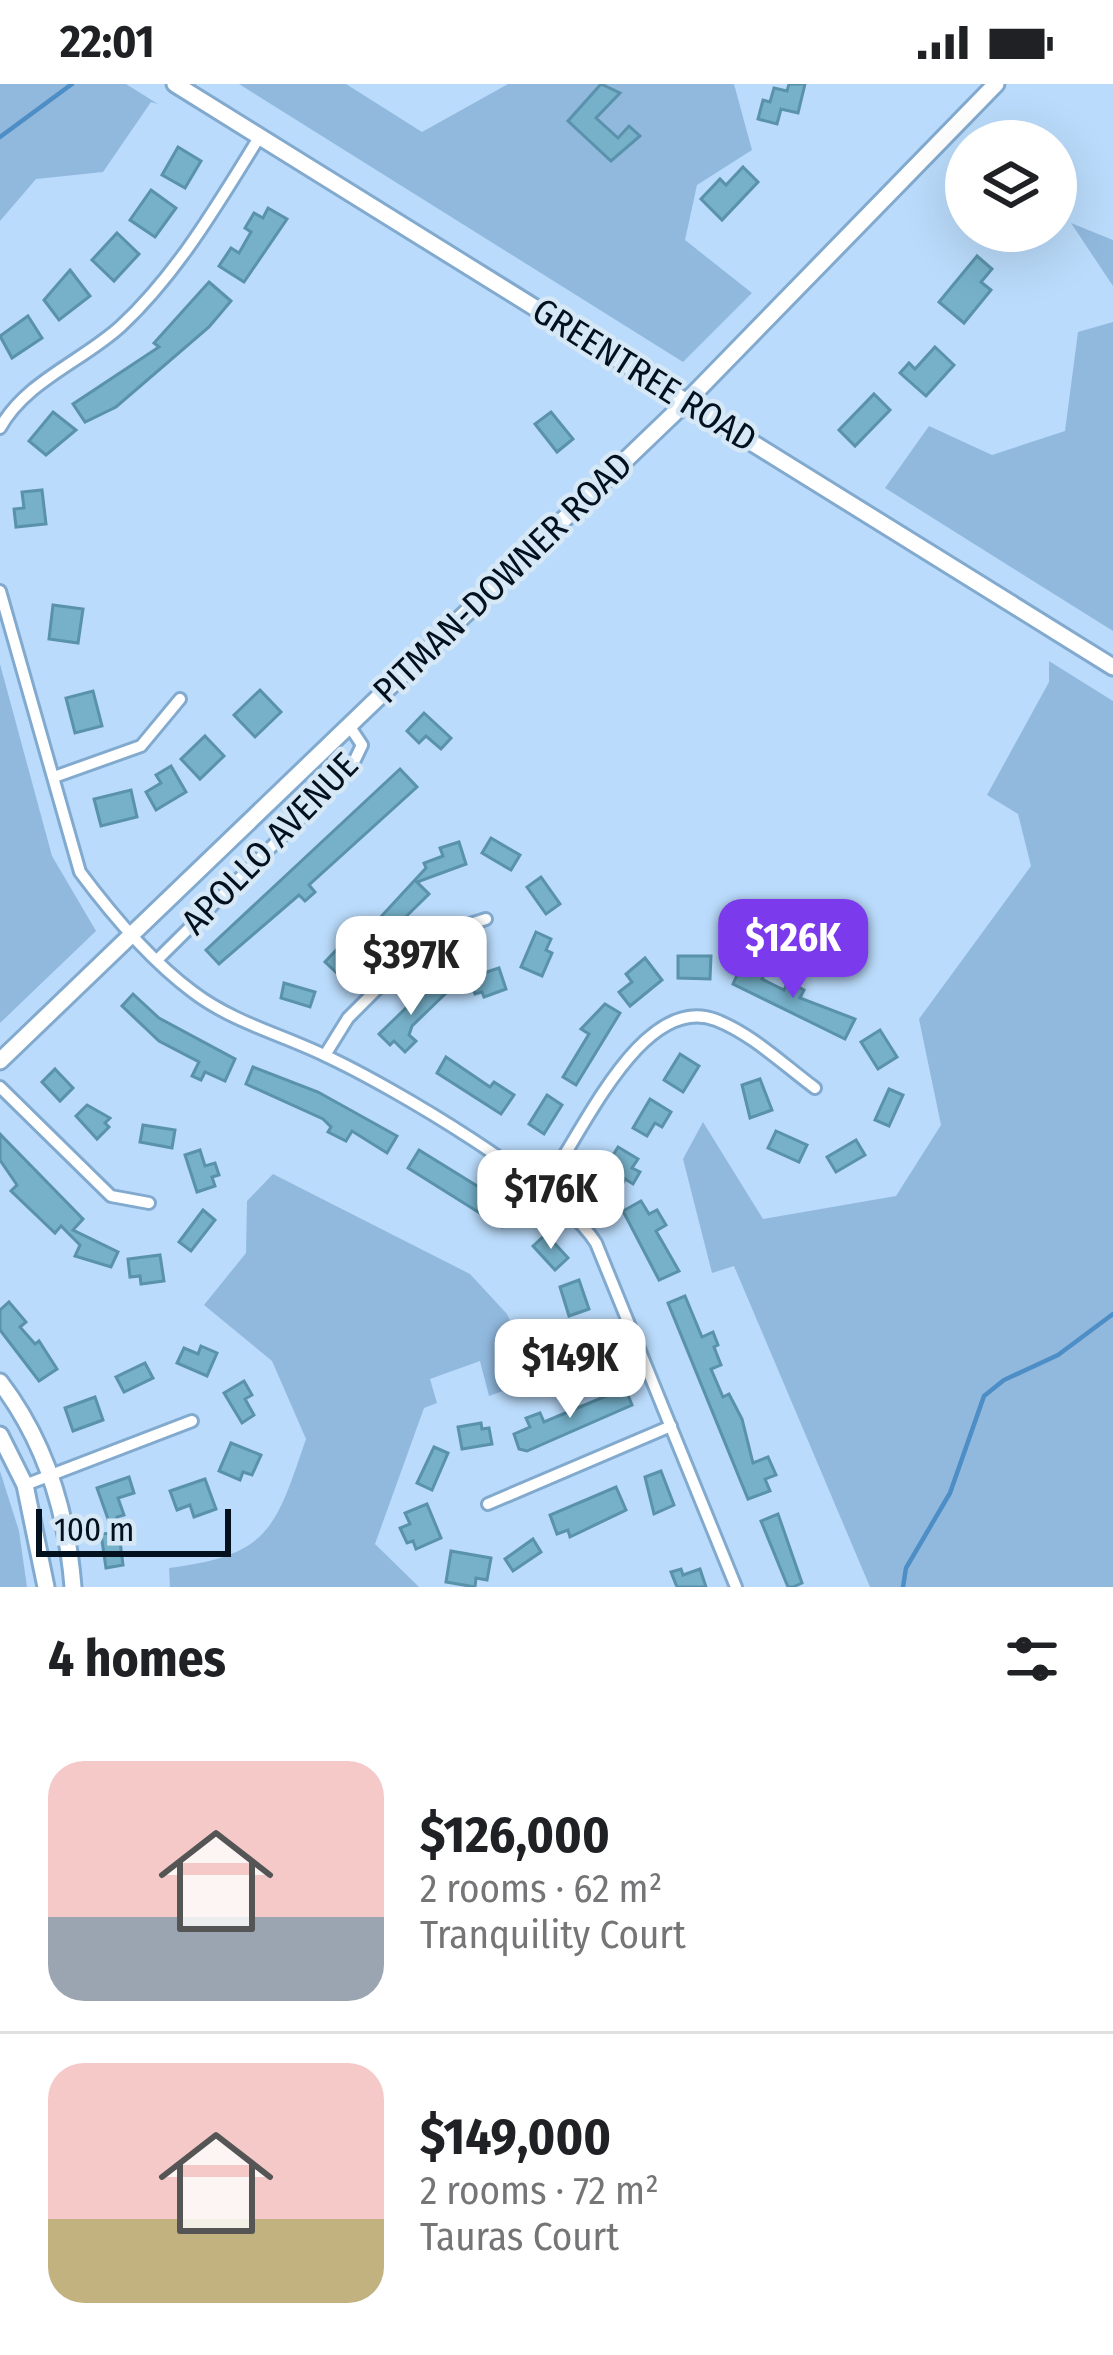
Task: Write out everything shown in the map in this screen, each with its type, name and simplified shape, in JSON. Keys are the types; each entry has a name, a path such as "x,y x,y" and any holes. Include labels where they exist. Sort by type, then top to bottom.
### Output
{"street":[{"name":"GREENTREE ROAD","path":"175,84 1113,667"},
{"name":"PITMAN-DOWNER ROAD","path":"0,1061 688,400 996,84"},
{"path":"0,428 30,393 120,327 216,207 260,136"},
{"path":"0,591 80,872 132,934 193,992 231,1016 325,1055 571,1209 596,1243 736,1587"},
{"path":"54,777 141,746 180,699"},
{"name":"APOLLO AVENUE","path":"158,959 351,768 362,745 348,724"},
{"path":"325,1055 348,1018 429,937 486,919"},
{"path":"542,1189 634,1051 663,1022 710,1017 737,1029 815,1088"},
{"path":"0,1087 111,1196 149,1203"},
{"path":"0,1382 50,1475 66,1530 73,1587"},
{"path":"26,1486 192,1421"},
{"path":"488,1504 671,1426"},
{"path":"0,1435 26,1486 46,1587"}],"shaded area":[{"path":"0,84 126,84 158,104 151,102 103,172 36,179 0,221"},
{"path":"239,84 346,84 422,132 508,84 734,84 752,150 697,185 685,240 752,293 683,362"},
{"path":"1077,225 1113,240 1113,286 1077,232"},
{"path":"1113,322 1113,631 885,488 929,426 992,455 1065,431 1078,332"},
{"path":"1049,661 1113,701 1113,1587 870,1587 734,1266 712,1273 683,1159 703,1122 763,1219 896,1196 941,1125 919,1019 1031,866 1018,814 987,795 1049,682"},
{"path":"0,664 52,856 96,931 0,1023"},
{"path":"273,1174 470,1274 507,1314 537,1379 489,1396 480,1361 430,1379 437,1403 424,1408 375,1544 419,1587 170,1587 169,1568 229,1555 264,1532 286,1495 306,1439 272,1361 204,1305 246,1253 247,1201"},
{"path":"0,1471 19,1531 27,1587 0,1587"}],"building":[{"path":"601,84 620,93 596,118 618,138 629,126 640,136 611,161 568,121"},
{"path":"789,84 805,84 798,113 781,109 777,124 758,119 763,100 770,102 774,88 787,91"},
{"path":"178,147 201,161 185,188 162,175"},
{"path":"743,167 758,182 722,220 701,199 720,179 726,185"},
{"path":"151,190 176,208 155,237 130,220"},
{"path":"268,208 287,219 244,282 219,266 231,248 239,253 251,232 245,228 254,213 263,218"},
{"path":"117,233 139,254 114,281 92,260"},
{"path":"977,256 992,269 981,282 991,290 964,323 939,302"},
{"path":"70,270 90,296 59,320 44,300"},
{"path":"209,282 231,301 209,327 116,407 85,422 73,404 159,347 154,343"},
{"path":"28,316 42,338 12,358 0,336"},
{"path":"935,347 954,365 926,396 900,373 909,363 915,369"},
{"path":"874,394 890,410 855,446 839,430"},
{"path":"53,412 76,430 46,455 29,441"},
{"path":"551,412 573,439 557,452 535,424"},
{"path":"42,490 46,524 16,527 14,509 24,508 22,492"},
{"path":"53,605 83,609 78,643 49,639"},
{"path":"260,690 281,712 255,737 234,715"},
{"path":"93,691 102,726 75,733 66,698"},
{"path":"424,713 451,738 441,749 426,736 419,743 407,731"},
{"path":"205,736 224,756 200,779 181,759"},
{"path":"171,766 186,792 156,810 146,792 161,783 156,775"},
{"path":"400,769 417,787 309,885 315,892 305,901 299,895 219,964 206,950"},
{"path":"131,790 137,817 101,826 94,799"},
{"path":"491,838 520,855 511,870 482,853"},
{"path":"459,842 466,864 417,882 429,894 373,949 370,946 340,976 325,962 342,944 348,950 353,947 426,868 424,863 443,856 440,848"},
{"path":"541,877 560,904 546,914 527,887"},
{"path":"536,932 551,939 546,950 552,953 542,976 521,967"},
{"path":"678,956 711,956 710,979 678,978"},
{"path":"645,958 662,980 630,1006 619,992 632,982 626,974"},
{"path":"743,962 765,973 762,979 784,990 788,982 804,990 800,998 855,1019 845,1039 733,984"},
{"path":"499,968 506,989 484,997 482,992 475,994 469,978"},
{"path":"433,982 445,994 412,1026 409,1035 416,1041 405,1052 394,1041 390,1045 379,1034"},
{"path":"284,983 315,992 310,1007 281,998"},
{"path":"133,994 159,1018 235,1059 225,1081 205,1072 201,1080 192,1076 199,1062 159,1041 122,1006"},
{"path":"605,1004 620,1013 576,1085 563,1077 589,1034 581,1029"},
{"path":"880,1030 897,1057 878,1069 861,1042"},
{"path":"680,1054 699,1066 683,1092 664,1080"},
{"path":"446,1057 490,1087 494,1082 514,1095 501,1114 437,1073"},
{"path":"253,1067 318,1092 397,1136 387,1153 352,1131 346,1141 328,1132 331,1127 323,1119 246,1084"},
{"path":"55,1069 73,1088 60,1101 42,1082"},
{"path":"760,1079 772,1110 750,1118 742,1085"},
{"path":"889,1089 903,1095 889,1126 875,1120"},
{"path":"547,1095 562,1105 544,1134 529,1124"},
{"path":"650,1099 671,1112 662,1127 655,1123 647,1136 633,1128"},
{"path":"87,1105 110,1118 105,1123 109,1127 97,1139 76,1116"},
{"path":"143,1125 175,1130 172,1148 140,1142"},
{"path":"776,1131 807,1145 799,1162 768,1148"},
{"path":"0,1134 83,1219 73,1230 118,1252 111,1267 75,1256 80,1245 61,1226 55,1233 11,1191 17,1185 0,1160"},
{"path":"856,1140 865,1155 836,1172 827,1157"},
{"path":"618,1147 638,1159 632,1168 640,1172 633,1184 625,1179 622,1185 602,1173"},
{"path":"200,1150 205,1166 215,1163 219,1175 212,1177 215,1186 197,1192 185,1155"},
{"path":"419,1150 513,1208 502,1227 408,1168"},
{"path":"641,1201 649,1214 657,1210 666,1225 656,1231 679,1271 659,1280 623,1211"},
{"path":"203,1210 215,1220 191,1251 179,1242"},
{"path":"546,1234 568,1258 555,1270 533,1246"},
{"path":"160,1255 164,1281 141,1284 140,1276 130,1277 128,1259"},
{"path":"579,1280 589,1309 569,1316 560,1287"},
{"path":"685,1296 702,1337 713,1332 721,1365 711,1369 723,1397 729,1394 742,1419 753,1463 768,1457 776,1475 765,1479 770,1491 748,1499 668,1303"},
{"path":"9,1302 26,1322 20,1327 35,1344 39,1341 57,1369 39,1381 0,1330 0,1310"},
{"path":"598,1328 607,1350 590,1357 575,1335"},
{"path":"201,1346 217,1353 207,1376 177,1363 184,1348 198,1354"},
{"path":"145,1363 153,1378 124,1392 116,1377"},
{"path":"244,1381 252,1395 245,1399 254,1415 242,1423 224,1393"},
{"path":"625,1388 632,1405 527,1451 519,1449 514,1434 530,1427 526,1418 540,1413 544,1422"},
{"path":"95,1397 103,1420 73,1431 65,1408"},
{"path":"481,1423 482,1429 489,1428 492,1444 462,1449 458,1427"},
{"path":"231,1443 261,1455 252,1475 243,1472 240,1480 219,1471"},
{"path":"434,1447 448,1453 432,1490 417,1483"},
{"path":"661,1471 674,1505 654,1514 645,1477"},
{"path":"129,1477 134,1493 118,1498 124,1515 117,1517 123,1565 106,1568 101,1534 113,1533 97,1488"},
{"path":"205,1479 216,1509 194,1517 190,1505 177,1510 170,1491"},
{"path":"616,1487 626,1510 570,1537 568,1530 557,1534 550,1515"},
{"path":"427,1504 441,1538 416,1549 400,1528 410,1524 405,1513"},
{"path":"778,1514 802,1583 793,1587 788,1587 761,1521"},
{"path":"533,1539 541,1552 513,1571 505,1559"},
{"path":"451,1551 491,1558 487,1580 476,1578 475,1587 446,1582"},
{"path":"681,1569 683,1575 700,1569 706,1587 677,1587 671,1572"}],"waterway":[{"path":"0,137 72,84"},
{"path":"903,1587 906,1568 950,1493 984,1396 1004,1380 1058,1355 1113,1314"}]}
